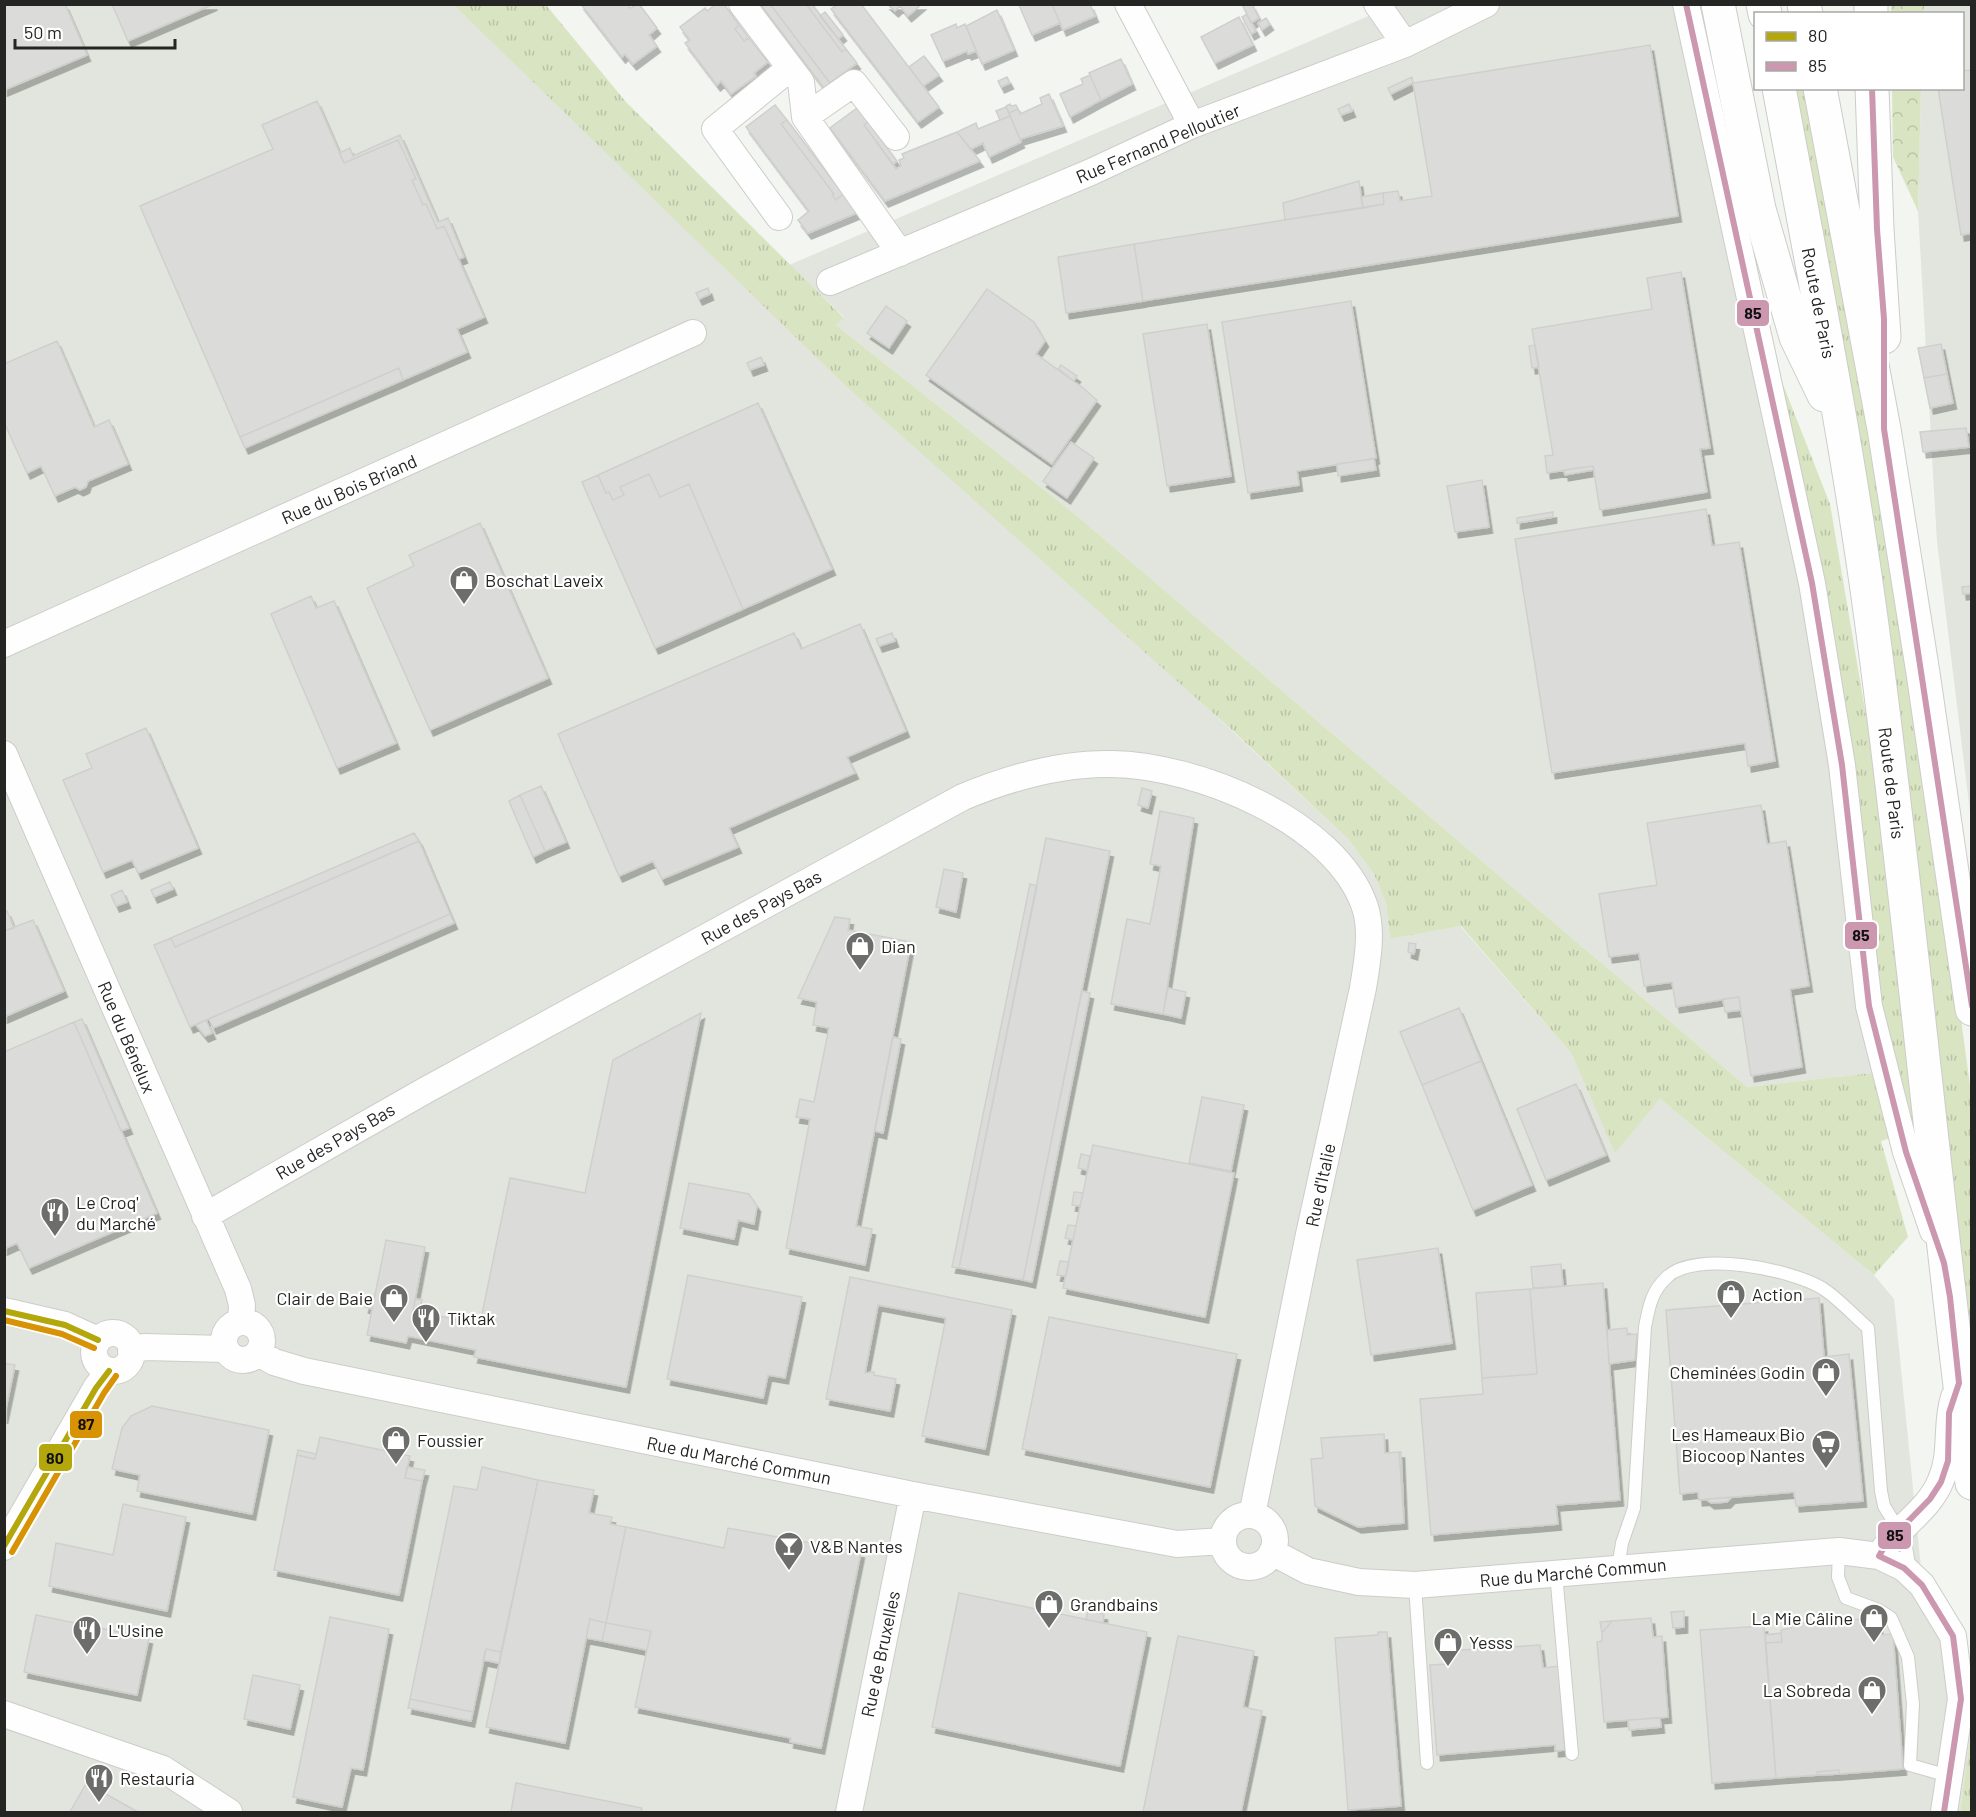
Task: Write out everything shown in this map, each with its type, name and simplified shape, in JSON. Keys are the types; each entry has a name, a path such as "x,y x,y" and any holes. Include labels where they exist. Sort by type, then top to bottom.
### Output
{"main road":[{"path":"1718,4 1759,209 1796,337 1844,436"},
{"name":"Route de Paris","path":"1779,90 1844,436 1871,617 1905,894 1944,1263 1971,1483"},
{"path":"1820,90 1884,429 1923,673 1971,1009"},
{"path":"1872,90 1877,229 1884,319 1884,429"}],"street":[{"path":"742,4 801,82 805,117 900,253"},
{"path":"1128,4 1192,125"},
{"path":"1377,4 1406,44"},
{"name":"Rue Fernand Pelloutier","path":"830,282 1091,172 1192,125 1406,44 1486,4"},
{"path":"1686,4 1812,583 1842,765 1869,1006 1906,1152 1944,1263"},
{"path":"779,217 716,129 790,68"},
{"path":"805,117 854,82 896,137"},
{"name":"Rue du Bois Briand","path":"4,644 693,333"},
{"name":"Rue du Bénélux","path":"4,754 238,1289 242,1305 241,1322"},
{"name":"Rue des Pays Bas","path":"205,1216 426,1090 754,910 963,797 1006,779 1050,769 1112,764 1155,767 1191,776 1226,789 1272,812 1302,831 1338,862"},
{"name":"Rue d'Italie","path":"1252,1515 1368,956 1366,908 1338,862"},
{"path":"4,1311 65,1325 98,1340"},
{"path":"131,1352 144,1347 225,1349 238,1360 250,1360 259,1353 262,1335 254,1325 241,1322 233,1325 226,1331 225,1349"},
{"path":"107,1334 118,1334 128,1341 131,1352 130,1358 122,1368 109,1371 99,1366 94,1356 98,1340 107,1334"},
{"name":"Rue du Marché Commun","path":"259,1353 274,1362 304,1371 913,1495 1178,1544 1223,1541"},
{"path":"4,1547 96,1388 109,1371"},
{"path":"1944,1812 1961,1699 1953,1636 1922,1585 1910,1574 1879,1556 1930,1499 1941,1482 1948,1461 1949,1413 1959,1383"},
{"name":"Rue de Bruxelles","path":"849,1812 913,1495"},
{"path":"1243,1515 1252,1515 1267,1522 1272,1528 1274,1536 1272,1552 1260,1564 1244,1566 1229,1557 1223,1541 1228,1525 1243,1515"},
{"name":"Rue du Marché Commun","path":"1272,1552 1308,1571 1359,1582 1415,1585 1839,1551 1879,1556"},
{"path":"4,1714 163,1769 229,1812"}],"lane":[{"path":"1618,1568 1622,1543 1634,1508 1645,1327 1650,1298 1668,1276 1697,1264 1742,1265 1786,1274 1822,1288 1868,1328 1881,1491 1884,1506 1905,1540 1910,1574"},
{"path":"1839,1551 1838,1576 1846,1598 1880,1610 1891,1618 1908,1657 1913,1704 1910,1765 1949,1776"},
{"path":"1556,1573 1572,1754"},
{"path":"1415,1585 1427,1763"}],"shaded area":[{"path":"5,5 454,5 1349,840 1374,874 1386,903 1390,939 1460,926 1571,1053 1615,1152 1660,1099 1874,1275 1894,1299 1921,1568 1953,1612 1971,1675 1971,1732 1960,1812 5,1812"},
{"path":"1394,5 1701,5 1782,382 1846,749 1890,1071 1747,1087 1076,515 836,325 844,317 789,265"},
{"path":"1924,5 1971,5 1971,820 1937,542 1918,211 1921,90 1964,90 1964,12 1924,12"}],"green space":[{"path":"454,5 546,5 626,102 844,318 836,325 1076,515 1747,1087 1890,1071 1846,749 1782,382 1830,504 1875,768 1919,1129 1881,1141 1908,1237 1874,1275 1660,1099 1615,1153 1571,1053 1461,926 1390,939 1386,903 1374,874 1349,840 1232,730 847,387"},
{"path":"1891,5 1924,5 1924,12 1891,12"},
{"path":"1795,90 1811,90 1945,902 1971,1093 1971,1380"},
{"path":"1892,90 1921,90 1918,211 1893,157"},
{"path":"1971,1732 1971,1812 1960,1812"}],"building":[{"path":"4,4 65,4 87,55 4,90"},
{"path":"112,4 214,4 128,41"},
{"path":"581,4 627,4 630,8 639,4 657,28 649,35 657,46 633,64 625,54 622,57"},
{"path":"716,4 724,4 739,25 735,29 744,41 749,38 768,62 754,73 756,76 731,94 721,81 717,85 685,43 690,40 680,27 705,8 707,11"},
{"path":"770,4 830,83 824,88 761,5"},
{"path":"770,4 806,4 842,52 846,49 857,63 830,83"},
{"path":"806,4 812,4 846,49 842,52"},
{"path":"838,4 861,4 939,107 918,122 831,9"},
{"path":"887,4 922,4 908,16 900,6 895,11"},
{"path":"1052,4 1090,4 1095,16 1063,30"},
{"path":"1052,4 1060,23 1032,35 1019,5"},
{"path":"1242,4 1252,4 1259,18 1251,23"},
{"path":"997,10 1014,50 982,64 966,26"},
{"path":"825,12 843,35 838,39 820,16"},
{"path":"1247,14 1256,31 1251,34 1242,17"},
{"path":"1239,17 1253,45 1215,63 1201,37"},
{"path":"1266,18 1270,24 1262,30 1258,23"},
{"path":"956,24 957,28 965,24 976,51 968,54 967,51 943,61 931,35"},
{"path":"739,25 749,38 744,41 735,29"},
{"path":"1650,45 1678,216 1143,301 1134,244 1384,204 1383,193 1398,191 1400,201 1432,196 1413,83"},
{"path":"924,56 939,75 923,86 909,67"},
{"path":"1121,59 1132,84 1101,100 1089,73"},
{"path":"1972,70 1972,233 1961,235 1938,90 1964,90 1964,71"},
{"path":"1090,75 1101,100 1070,117 1060,94 1083,84 1081,79"},
{"path":"1007,77 1010,83 1001,87 998,81"},
{"path":"1412,77 1413,83 1391,94 1388,88"},
{"path":"1049,94 1063,126 1020,139 1009,113 1018,109 1020,114 1042,104 1040,98"},
{"path":"317,101 344,163 398,140 416,179 412,180 423,205 426,204 437,229 444,226 484,317 457,329 467,352 403,380 399,368 240,437 140,206 273,149 262,125"},
{"path":"1010,104 1011,106 1016,105 1018,109 1009,113 1006,106"},
{"path":"1349,104 1352,111 1341,115 1338,109"},
{"path":"775,105 787,120 781,124 834,194 832,195 836,200 843,194 857,213 808,233 798,220 809,211 746,127"},
{"path":"1006,107 1010,116 1000,120 996,111"},
{"path":"857,108 868,122 864,125 896,169 901,166 899,160 904,158 902,154 957,132 980,161 885,201 830,128"},
{"path":"1010,116 1021,142 989,157 983,143 971,149 957,132 976,123 978,129"},
{"path":"787,120 843,194 836,200 832,195 834,194 781,124"},
{"path":"868,122 897,161 893,164 864,125"},
{"path":"400,135 438,222 448,218 464,257 459,259 444,226 437,229 426,204 423,205 412,180 416,179 398,140 344,163 339,153 350,148 353,156"},
{"path":"1359,181 1363,208 1285,220 1283,203"},
{"path":"1383,193 1384,204 1363,208 1361,197"},
{"path":"1134,244 1143,301 1066,313 1058,257"},
{"path":"1681,272 1710,448 1700,449 1707,492 1600,510 1593,466 1547,473 1545,456 1553,455 1532,329 1652,309 1647,278"},
{"path":"708,288 710,294 699,299 696,293"},
{"path":"987,289 1034,322 1045,341 1036,354 1097,400 1052,464 926,375"},
{"path":"1351,301 1376,458 1297,471 1299,485 1248,493 1222,322"},
{"path":"886,306 907,321 889,348 867,333"},
{"path":"1207,324 1231,476 1167,486 1143,334"},
{"path":"57,341 94,427 109,420 128,464 88,481 86,487 80,490 75,487 55,496 41,466 27,473 4,422 4,364"},
{"path":"1941,344 1947,374 1924,378 1918,348"},
{"path":"1535,345 1539,367 1532,368 1529,346"},
{"path":"761,357 764,365 750,370 747,363"},
{"path":"1061,365 1077,376 1074,381 1058,369"},
{"path":"399,368 403,380 245,448 240,437"},
{"path":"1947,374 1953,403 1930,408 1924,378"},
{"path":"758,403 832,569 743,609 689,484 660,497 649,474 620,487 624,495 613,500 609,492 606,493 598,475"},
{"path":"1966,428 1969,447 1923,452 1920,432"},
{"path":"1071,442 1094,458 1067,498 1043,481"},
{"path":"1374,459 1376,470 1338,476 1337,464"},
{"path":"1593,466 1594,470 1565,475 1564,470"},
{"path":"649,474 660,497 689,484 743,609 655,648 582,482 598,475 606,493 609,492 613,500 624,495 620,487"},
{"path":"1482,480 1489,527 1455,532 1447,486"},
{"path":"1706,509 1712,546 1739,542 1775,761 1748,766 1745,743 1552,773 1515,539"},
{"path":"1553,512 1553,517 1517,523 1517,518"},
{"path":"480,523 548,678 430,730 367,588 414,566 409,555"},
{"path":"1972,586 1972,593 1963,594 1962,587"},
{"path":"311,596 316,608 334,601 396,743 337,768 271,614"},
{"path":"860,624 906,731 847,757 855,773 729,828 738,847 662,879 653,861 619,876 558,734 794,633 801,649"},
{"path":"892,633 895,641 879,646 876,639"},
{"path":"146,728 198,848 138,873 132,860 103,872 63,780 92,768 86,754"},
{"path":"541,786 566,842 545,851 520,795"},
{"path":"1142,788 1152,791 1148,808 1138,805"},
{"path":"520,795 545,851 533,857 509,801"},
{"path":"1761,805 1767,844 1786,841 1809,986 1790,989 1802,1067 1751,1076 1739,997 1676,1007 1672,982 1644,986 1639,953 1609,957 1599,894 1657,885 1647,823"},
{"path":"1160,811 1194,818 1163,1014 1111,1004 1127,919 1150,924 1161,866 1150,864"},
{"path":"414,833 419,841 175,947 171,938"},
{"path":"1046,838 1110,851 1023,1280 959,1268"},
{"path":"419,841 450,914 190,1027 154,945 171,938 175,947"},
{"path":"944,869 963,873 956,912 936,907"},
{"path":"170,882 173,889 154,897 151,890"},
{"path":"1030,884 1037,886 959,1268 952,1267"},
{"path":"122,890 127,902 116,906 111,895"},
{"path":"7,911 14,928 4,931 4,912"},
{"path":"450,914 454,923 213,1028 209,1019"},
{"path":"835,917 850,919 848,930 911,942 856,1226 872,1229 865,1265 786,1248 810,1119 796,1117 800,1099 814,1102 829,1028 813,1025 817,1002 798,998"},
{"path":"33,920 64,991 4,1017 4,931"},
{"path":"1409,943 1416,944 1414,954 1408,952"},
{"path":"1168,988 1186,992 1181,1018 1163,1014"},
{"path":"1082,991 1090,993 1032,1282 1023,1280"},
{"path":"1739,997 1741,1010 1725,1012 1723,999"},
{"path":"1459,1008 1481,1061 1422,1085 1400,1032"},
{"path":"701,1013 626,1387 474,1357 476,1350 408,1336 406,1343 367,1335 386,1240 425,1247 413,1311 480,1324 510,1178 585,1193 613,1060"},
{"path":"82,1019 129,1128 121,1131 74,1022"},
{"path":"206,1020 212,1033 205,1036 196,1025"},
{"path":"74,1022 157,1213 29,1268 17,1243 4,1249 4,1052"},
{"path":"893,1037 901,1039 883,1133 875,1131"},
{"path":"1481,1061 1532,1185 1473,1210 1422,1085"},
{"path":"1576,1084 1606,1155 1546,1180 1517,1109"},
{"path":"1202,1097 1244,1105 1231,1171 1189,1163"},
{"path":"1093,1145 1234,1173 1205,1317 1063,1288"},
{"path":"1081,1154 1090,1156 1087,1170 1078,1168"},
{"path":"689,1183 749,1194 757,1206 754,1224 738,1220 734,1239 680,1228"},
{"path":"1074,1192 1083,1193 1080,1206 1072,1205"},
{"path":"1068,1225 1076,1226 1073,1240 1065,1238"},
{"path":"1438,1248 1452,1343 1371,1355 1357,1260"},
{"path":"1060,1261 1069,1262 1066,1276 1057,1275"},
{"path":"1561,1264 1563,1286 1533,1288 1531,1267"},
{"path":"688,1275 802,1297 785,1378 768,1375 763,1398 667,1379"},
{"path":"850,1277 1012,1310 985,1449 922,1436 946,1318 878,1305 865,1373 874,1372 874,1375 896,1379 890,1411 826,1399"},
{"path":"1603,1283 1620,1500 1556,1505 1558,1524 1431,1535 1420,1399 1483,1394 1482,1378 1537,1374 1530,1289"},
{"path":"1530,1289 1537,1374 1482,1378 1476,1293"},
{"path":"1819,1298 1824,1357 1849,1354 1863,1501 1796,1506 1794,1492 1699,1500 1698,1492 1680,1494 1666,1310"},
{"path":"367,1299 374,1300 372,1309 365,1307"},
{"path":"415,1299 422,1300 420,1312 413,1311"},
{"path":"1049,1317 1237,1354 1210,1487 1022,1449"},
{"path":"1627,1328 1627,1335 1637,1334 1635,1360 1609,1364 1607,1330"},
{"path":"4,1363 15,1365 4,1418"},
{"path":"152,1406 269,1430 252,1514 137,1491 140,1475 112,1469 122,1428 131,1416"},
{"path":"1384,1434 1385,1453 1399,1452 1404,1523 1358,1527 1315,1506 1311,1459 1323,1458 1321,1438"},
{"path":"320,1437 410,1456 405,1478 422,1481 399,1595 274,1570 297,1455 315,1459"},
{"path":"298,1450 316,1454 315,1459 297,1455"},
{"path":"1399,1452 1401,1452 1404,1523"},
{"path":"407,1467 425,1470 422,1481 405,1478"},
{"path":"482,1467 538,1480 501,1652 486,1649 473,1712 410,1699 454,1486 477,1490"},
{"path":"538,1480 594,1490 589,1513 612,1517 610,1524 626,1527 606,1623 590,1619 565,1743 486,1727"},
{"path":"1732,1497 1727,1502 1711,1503 1706,1499"},
{"path":"123,1504 186,1517 167,1611 49,1586 56,1543 113,1555"},
{"path":"626,1527 724,1548 728,1528 861,1552 821,1748 790,1742 791,1738 635,1707 651,1631 606,1623"},
{"path":"959,1593 1147,1632 1120,1766 932,1727"},
{"path":"1088,1611 1104,1614 1103,1623 1086,1620"},
{"path":"1684,1611 1684,1627 1673,1628 1671,1612"},
{"name":"L'Usine","path":"36,1615 149,1638 137,1695 24,1672"},
{"path":"330,1617 389,1629 363,1770 351,1768 342,1807 293,1797"},
{"path":"1651,1618 1653,1637 1662,1636 1668,1717 1604,1722 1597,1642 1602,1641 1602,1633 1612,1621"},
{"path":"1878,1618 1880,1635 1893,1634 1903,1769 1839,1774 1839,1770 1817,1772 1818,1775 1776,1778 1766,1643 1782,1642 1781,1630 1791,1628 1790,1624"},
{"path":"590,1619 606,1623 602,1641 586,1638"},
{"path":"1612,1621 1602,1633 1600,1622"},
{"path":"606,1623 651,1631 647,1650 602,1641"},
{"path":"1764,1626 1776,1778 1712,1783 1700,1630"},
{"path":"1378,1632 1387,1632 1401,1806 1348,1810 1335,1638 1378,1635"},
{"path":"1781,1633 1782,1642 1766,1643 1765,1635"},
{"path":"1178,1636 1254,1651 1243,1707 1262,1711 1241,1812 1143,1812"},
{"path":"1500,1643 1501,1648 1486,1649 1485,1645"},
{"path":"1540,1645 1543,1668 1559,1666 1565,1750 1555,1751 1555,1745 1437,1755 1430,1665 1446,1664 1445,1651"},
{"path":"486,1649 501,1652 499,1663 483,1660"},
{"path":"253,1675 300,1685 290,1729 244,1719"},
{"path":"410,1699 473,1712 471,1721 408,1708"},
{"path":"1660,1718 1661,1727 1629,1730 1628,1720"},
{"path":"1839,1770 1839,1774 1818,1775 1817,1772"},
{"path":"516,1783 642,1808 641,1812 511,1812"},
{"name":"Restauria","path":"86,1784 104,1793 138,1812 70,1812"}],"transit line":[{"name":"85","path":"1686,4 1812,583 1842,765 1869,1006 1906,1152 1944,1263 1950,1297 1959,1383 1949,1413 1948,1461 1941,1482 1930,1499 1886,1544 1879,1556 1904,1568 1922,1585 1953,1636 1961,1699 1944,1812"},
{"name":"85","path":"1872,90 1877,229 1884,319 1884,429 1972,1006"},
{"name":"80","path":"4,1311 65,1325 98,1340"},
{"name":"87","path":"4,1320 62,1334 94,1348"},
{"name":"80","path":"4,1546 96,1388 109,1371"},
{"name":"87","path":"12,1552 116,1376"}],"place":[{"name":"Boschat Laveix","path":"464,606"},
{"name":"Dian","path":"860,972"},
{"name":"Le Croq' du Marché","path":"55,1238"},
{"name":"Action","path":"1731,1320"},
{"name":"Clair de Baie","path":"394,1324"},
{"name":"Tiktak","path":"426,1344"},
{"name":"Cheminées Godin","path":"1826,1398"},
{"name":"Foussier","path":"396,1466"},
{"name":"Les Hameaux Bio Biocoop Nantes","path":"1826,1470"},
{"name":"V&B Nantes","path":"789,1572"},
{"name":"Grandbains","path":"1049,1630"},
{"name":"La Mie Câline","path":"1874,1644"},
{"name":"L'Usine","path":"87,1656"},
{"name":"Yesss","path":"1448,1668"},
{"name":"La Sobreda","path":"1872,1716"},
{"name":"Restauria","path":"99,1804"}]}
